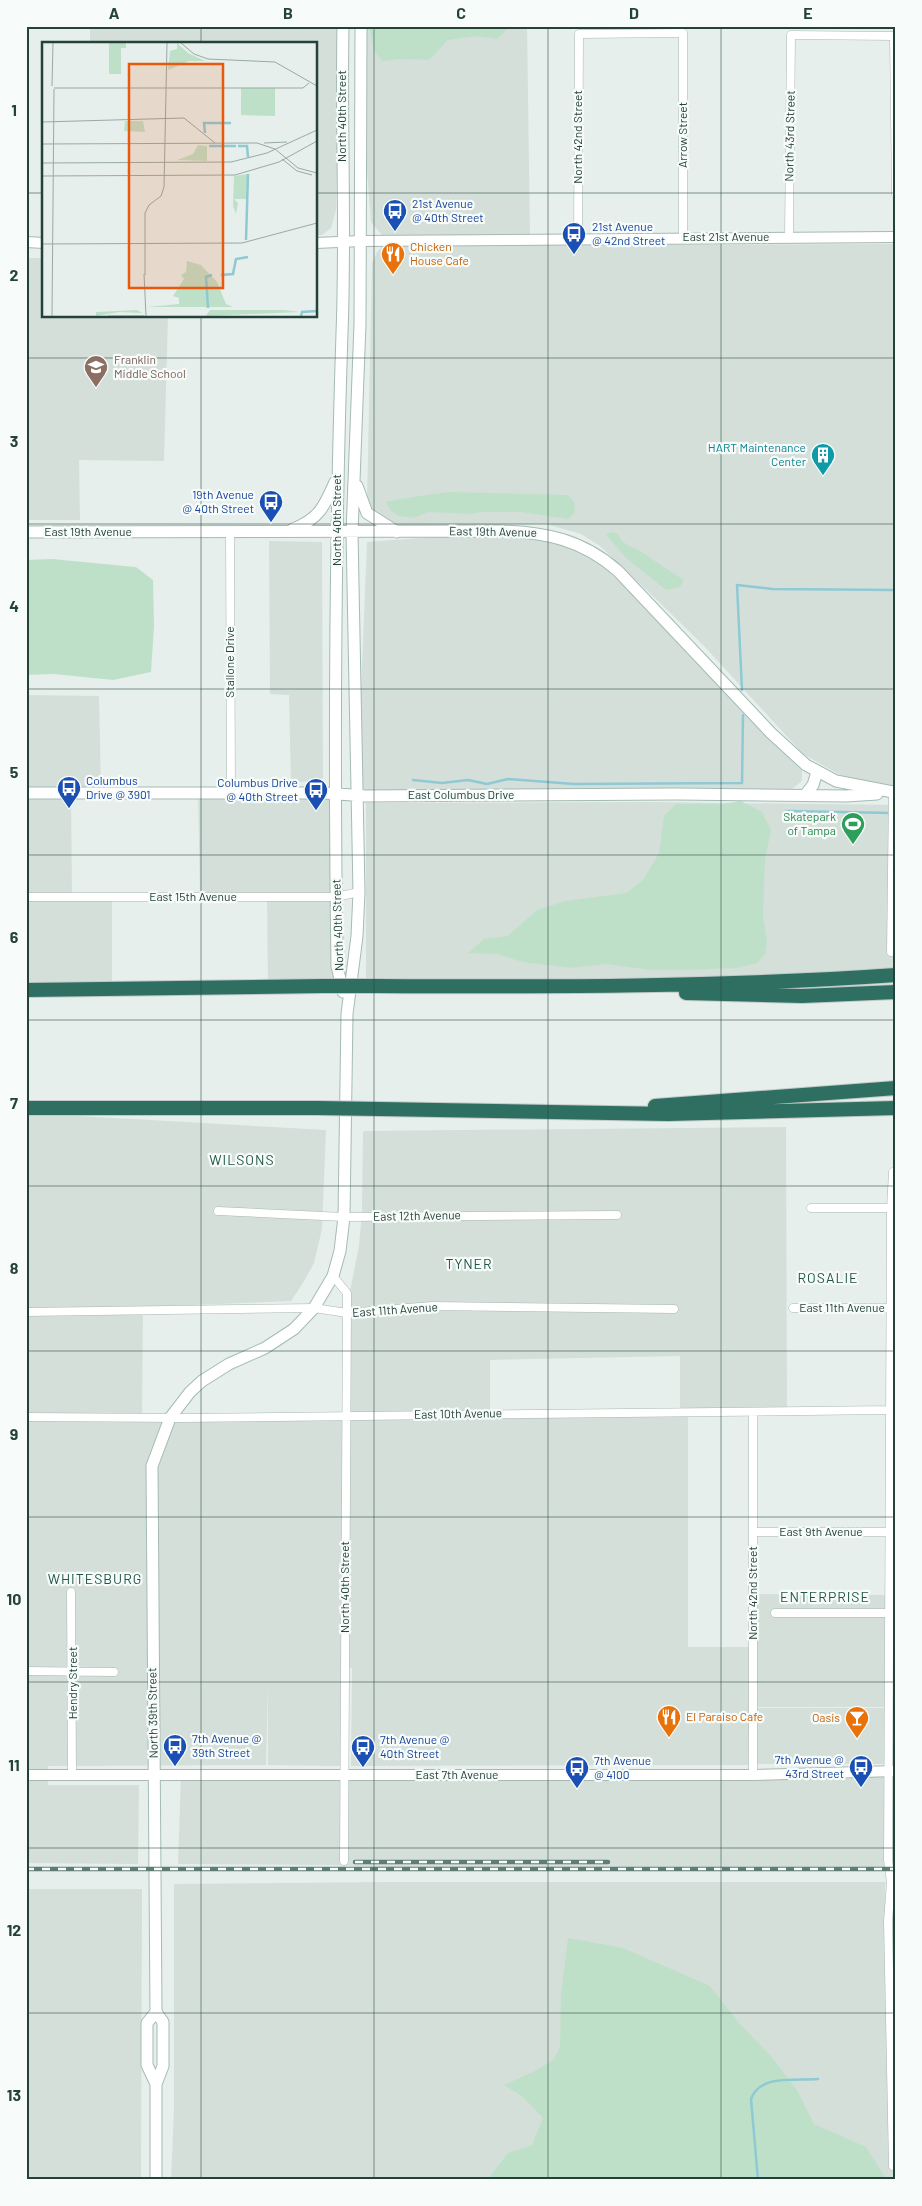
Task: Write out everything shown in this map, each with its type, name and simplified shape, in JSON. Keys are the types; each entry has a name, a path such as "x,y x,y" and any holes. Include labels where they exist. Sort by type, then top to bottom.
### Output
{"highway":[{"path":"26,990 323,986 573,987 706,984 896,975"},
{"path":"573,987 718,995 802,996 896,992"},
{"path":"554,1112 896,1088"},
{"path":"26,1108 317,1108 734,1114 896,1108"}],"main road":[{"name":"North 40th Street","path":"342,26 342,334 337,478 335,793 337,966 347,1014"},
{"name":"North 40th Street","path":"170,1418 202,1381 228,1364 265,1348 294,1329 314,1308 333,1276 340,1250 344,1216 347,1014 357,936 359,892 352,533 360,324 361,26"},
{"path":"342,102 361,102"},
{"path":"288,531 304,525 321,512 337,478"},
{"path":"354,478 367,513 398,532"},
{"name":"East 19th Avenue","path":"26,532 288,531 352,533 501,531 540,533 558,537 590,549 618,570 770,733 806,765 817,772 854,786 894,792"},
{"path":"805,795 813,785 817,772"},
{"name":"East Columbus Drive","path":"26,793 231,792 846,796 894,792"},
{"name":"North 39th Street","path":"156,2180 156,2084 147,2065 147,2023 156,2012 151,1476 154,1456 170,1418"}],"street":[{"name":"North 42nd Street","path":"578,239 579,34 683,33"},
{"name":"Arrow Street","path":"683,33 683,238"},
{"name":"North 43rd Street","path":"789,237 791,36 894,36 896,195"},
{"name":"East 21st Avenue","path":"318,243 342,243 361,240 896,237"},
{"path":"26,242 42,242"},
{"name":"Stallone Drive","path":"230,531 231,792"},
{"path":"891,952 894,792"},
{"name":"East 15th Avenue","path":"26,897 336,896 359,892"},
{"path":"893,1172 891,1208 891,1308 893,1335 889,1532 892,1771 888,1860 890,1882 888,1921 894,2166"},
{"path":"811,1208 891,1208"},
{"name":"East 12th Avenue","path":"218,1211 344,1216 617,1216"},
{"name":"North 40th Street","path":"333,1276 347,1293 348,1314 344,1861"},
{"name":"East 11th Avenue","path":"26,1312 314,1308 348,1314 432,1306 674,1308"},
{"name":"East 11th Avenue","path":"793,1308 891,1308"},
{"name":"East 10th Avenue","path":"26,1417 170,1418 890,1410"},
{"name":"North 42nd Street","path":"753,1412 753,1775"},
{"name":"East 9th Avenue","path":"753,1532 889,1532"},
{"name":"Hendry Street","path":"71,1592 73,1672 72,1775"},
{"path":"775,1613 889,1613"},
{"path":"26,1670 114,1672"},
{"name":"East 7th Avenue","path":"26,1775 753,1775 892,1771"}],"shaded area":[{"path":"90,26 340,26 336,210 331,228 322,235 318,235 318,42 90,42"},
{"path":"363,26 527,26 530,235 382,235 371,222 362,107"},
{"path":"896,244 896,788 844,777 803,754 704,646 600,546 581,534 546,524 399,525 380,517 367,503 372,263 377,252 383,246"},
{"name":"Franklin Middle School","path":"26,258 42,258 42,318 168,318 164,461 79,460 80,520 26,520"},
{"path":"446,536 533,538 568,547 602,565 652,613 802,770 802,781 792,789 357,791 367,542"},
{"path":"269,541 322,542 323,778 319,780 291,783 289,695 270,694"},
{"path":"26,695 99,696 101,790 26,790"},
{"path":"26,793 71,793 72,896 112,897 112,991 26,990"},
{"path":"198,793 336,794 347,988 268,990 267,897 200,894"},
{"path":"652,802 896,805 896,976 366,986 366,803"},
{"path":"26,1113 326,1130 322,1229 314,1263 303,1283 291,1301 143,1307 142,1416 26,1416"},
{"path":"786,1127 787,1410 680,1410 680,1356 490,1360 490,1411 347,1413 345,1316 359,1246 362,1211 363,1131"},
{"path":"688,1414 688,1647 751,1647 748,1765 351,1766 352,1668 341,1667 341,1766 268,1765 268,1685 266,1765 48,1766 48,1785 139,1785 138,1864 26,1863 26,1419"},
{"path":"756,1594 887,1595 886,1707 755,1707"},
{"path":"756,1708 884,1708 884,1764 757,1764"},
{"path":"181,1776 886,1777 887,1869 408,1868 331,1865 178,1864"},
{"path":"893,1780 896,1780 896,1867 892,1867"},
{"path":"885,1882 887,1993 890,1883 896,1883 896,2180 171,2180 174,2109 174,1884"},
{"path":"26,1889 142,1889 141,2180 26,2180"}],"green space":[{"path":"369,26 510,26 497,39 476,36 448,40 429,60 399,59 382,61 374,50"},
{"path":"449,492 568,495 574,502 575,512 568,519 521,512 481,512 471,514 428,512 414,518 399,516 390,510 386,502"},
{"path":"610,532 618,534 625,544 642,552 684,580 680,587 666,590 626,558 606,535"},
{"path":"52,559 136,567 153,580 154,626 151,672 113,680 54,674 26,675 26,560"},
{"path":"741,801 762,812 771,830 765,860 763,916 767,941 765,954 757,963 737,968 681,970 650,970 605,964 573,968 522,962 497,954 468,953 484,939 508,936 537,910 565,901 626,893 643,880 659,853 664,816 676,804 723,804"},
{"path":"568,1938 623,1948 710,1986 740,2024 770,2055 797,2090 814,2124 866,2147 885,2177 884,2180 487,2180 508,2153 532,2145 543,2118 523,2097 504,2085 537,2070 554,2059 560,2047 561,1993"}],"waterway":[{"path":"742,690 737,585 772,589 896,590"},
{"path":"413,780 442,783 468,780 487,784 508,779 574,784 742,783 743,715"},
{"path":"786,811 892,813"},
{"path":"758,2180 751,2099 756,2091 770,2082 818,2079"}],"railway":[{"path":"355,1862 608,1862"},
{"path":"26,1869 896,1869"}],"place":[{"name":"21st Avenue @ 40th Street","path":"395,232"},
{"name":"21st Avenue @ 42nd Street","path":"574,255"},
{"name":"Chicken House Cafe","path":"393,275"},
{"name":"Franklin Middle School","path":"96,388"},
{"name":"HART Maintenance Center","path":"823,476"},
{"name":"19th Avenue @ 40th Street","path":"271,523"},
{"name":"Columbus Drive @ 3901","path":"69,809"},
{"name":"Columbus Drive @ 40th Street","path":"316,811"},
{"name":"Skatepark of Tampa","path":"853,845"},
{"name":"El Paraiso Cafe","path":"669,1738"},
{"name":"Oasis","path":"857,1739"},
{"name":"7th Avenue @ 39th Street","path":"175,1767"},
{"name":"7th Avenue @ 40th Street","path":"363,1768"},
{"name":"7th Avenue @ 43rd Street","path":"861,1788"},
{"name":"7th Avenue @ 4100","path":"577,1789"}],"district":[{"name":"WILSONS","path":"242,1160"},
{"name":"TYNER","path":"469,1264"},
{"name":"ROSALIE","path":"828,1278"},
{"name":"WHITESBURG","path":"95,1579"},
{"name":"ENTERPRISE","path":"825,1597"}]}
